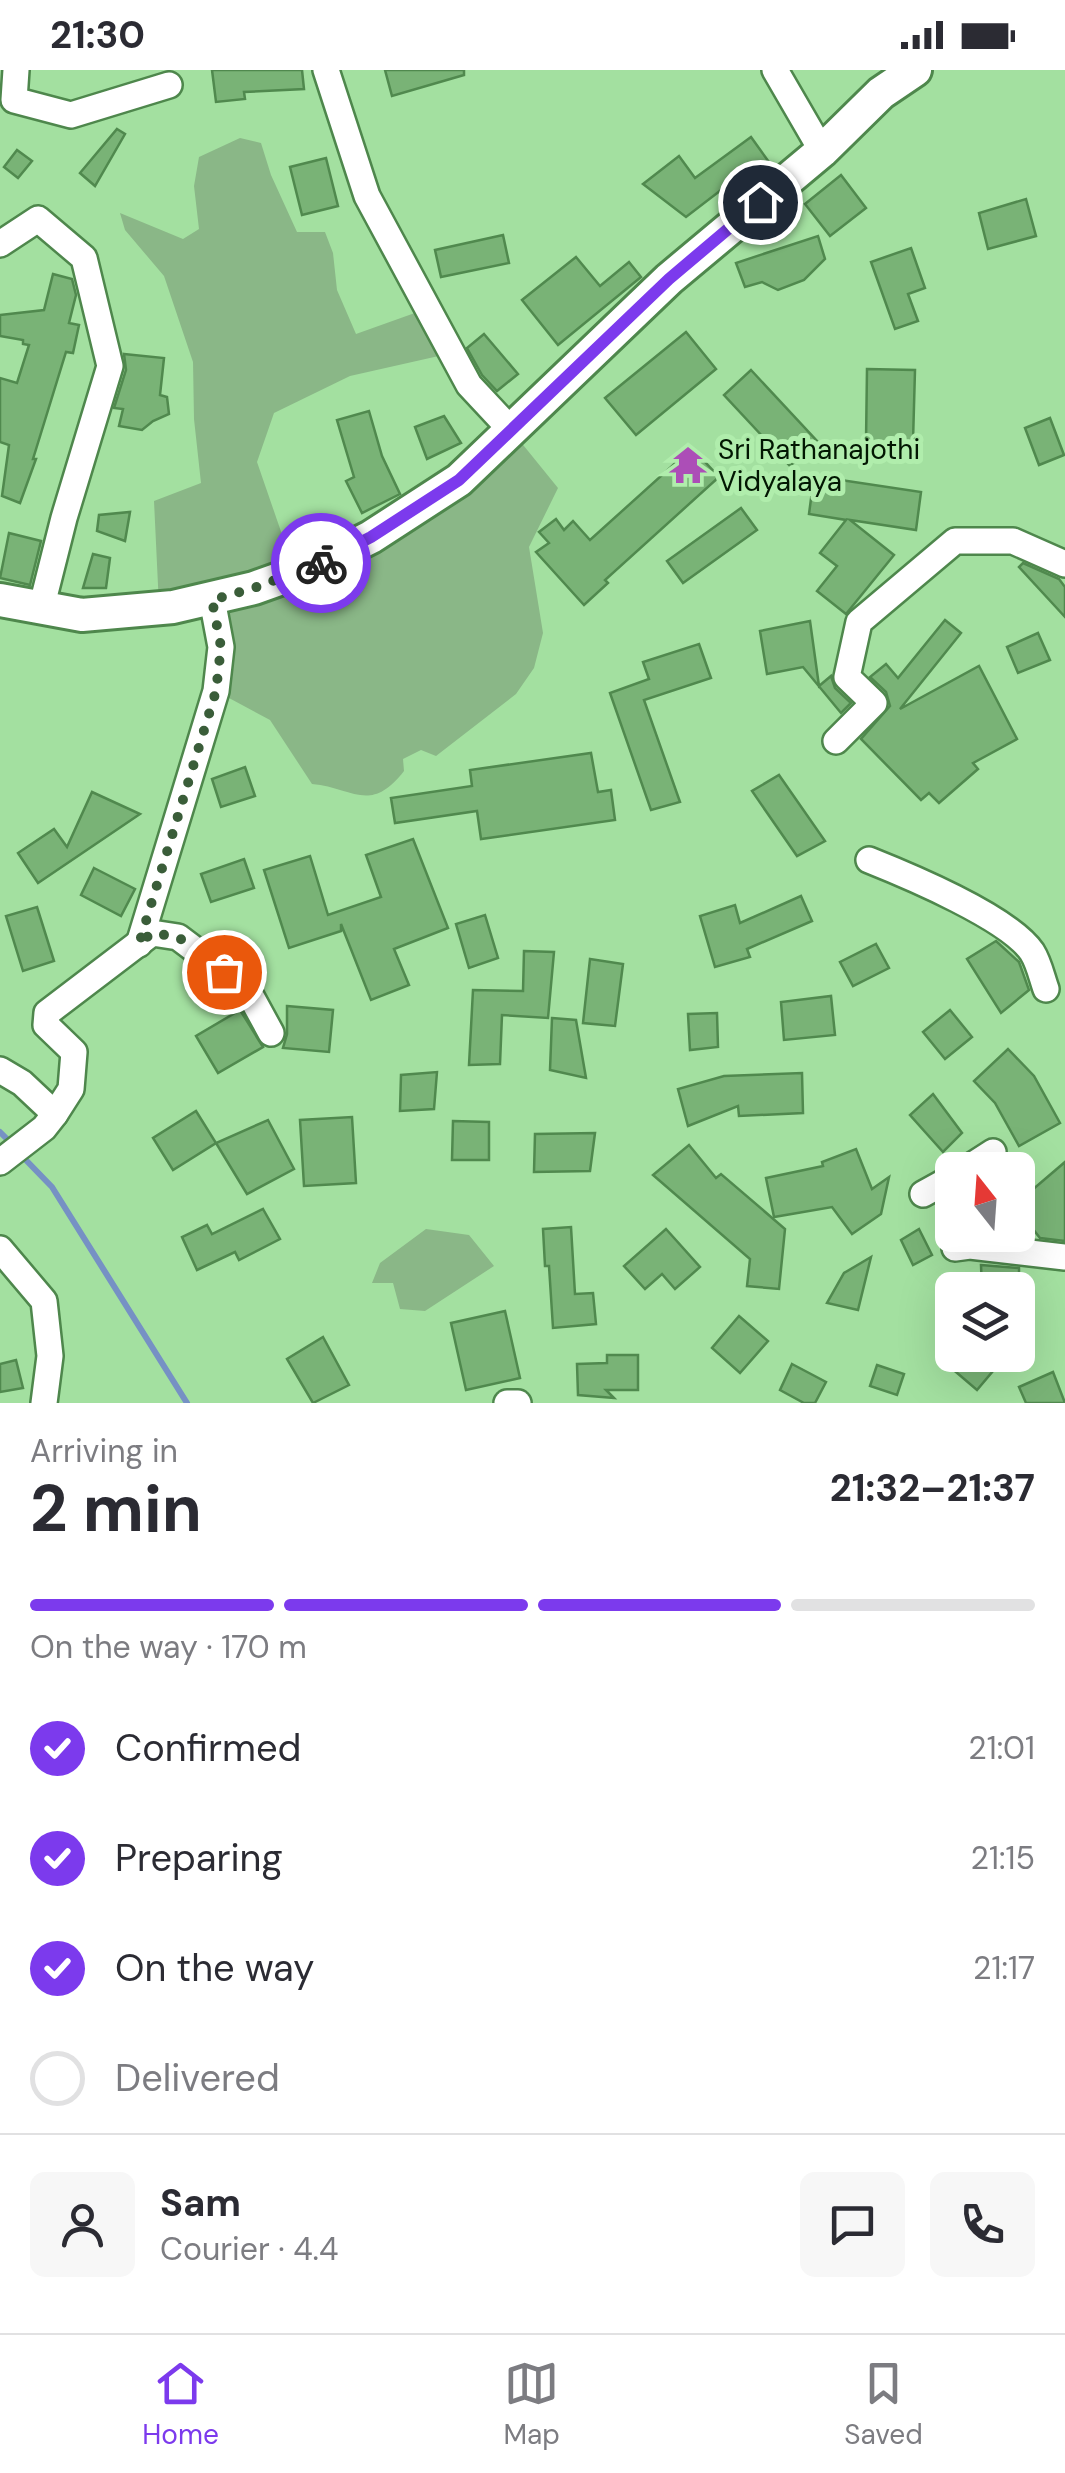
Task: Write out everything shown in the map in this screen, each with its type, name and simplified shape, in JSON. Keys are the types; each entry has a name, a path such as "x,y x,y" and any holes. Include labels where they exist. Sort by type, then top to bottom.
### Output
{"main road":[{"path":"0,600 82,615 173,607 212,600 310,568 371,537 459,480 669,279 822,151 881,93 915,70"}],"street":[{"path":"16,70 14,100 72,114 169,85"},
{"path":"326,70 367,196 469,385 512,430"},
{"path":"775,70 822,151"},
{"path":"0,244 38,219 84,258 110,366 64,518 42,609"},
{"path":"836,741 874,703 847,677 859,622 955,541 1013,541 1065,564"},
{"path":"139,944 216,691 221,647 212,600"},
{"path":"869,860 909,876 1007,928 1032,952 1046,989"},
{"path":"1,1161 53,1118 71,1088 74,1052 46,1025 47,1013 152,933 178,937 247,988 271,1032"},
{"path":"0,1070 22,1084 53,1118"},
{"path":"922,1194 935,1187"},
{"path":"0,1248 44,1301 50,1356 44,1403"},
{"path":"1022,1252 1065,1257"},
{"path":"507,1403 518,1403"}],"green space":[{"path":"240,138 261,143 297,232 325,232 333,253 337,290 356,334 426,309 452,353 350,376 274,413 257,462 286,546 310,568 511,430 558,488 529,547 543,633 534,668 516,694 436,756 421,750 403,759 404,771 381,792 370,795 312,784 270,720 216,691 212,600 159,606 154,501 201,483 193,362 164,276 125,230 120,213 183,239 199,229 194,186 199,157"},
{"path":"426,1229 469,1235 494,1266 425,1311 400,1309 393,1283 372,1283 380,1263"}],"building":[{"path":"212,70 302,70 304,89 244,92 245,99 216,102"},
{"path":"385,70 464,70 464,75 392,96"},
{"path":"117,129 125,134 95,186 80,173"},
{"path":"751,137 771,165 730,193 725,187 686,217 643,184 679,156 695,178"},
{"path":"17,150 32,161 18,178 4,167"},
{"path":"326,158 338,206 302,215 290,167"},
{"path":"841,175 866,208 830,236 805,204"},
{"path":"1026,199 1036,236 988,249 979,213"},
{"path":"503,235 509,263 441,277 435,250"},
{"path":"818,236 825,259 804,280 778,290 762,282 745,287 736,263"},
{"path":"911,248 925,288 908,294 918,321 895,329 871,262"},
{"path":"576,257 600,286 629,262 641,277 558,345 522,300"},
{"path":"53,274 72,279 76,295 69,323 79,325 73,353 66,352 20,503 2,496 9,445 0,442 0,378 17,383 29,345 0,336 0,315 44,310"},
{"path":"686,332 716,369 636,435 605,398"},
{"path":"484,334 518,374 497,391 482,375 467,348"},
{"path":"124,354 164,358 160,395 167,397 169,414 142,430 119,426 123,409 114,408 126,370"},
{"path":"867,369 915,370 913,442 866,442"},
{"path":"751,370 817,441 790,466 724,395"},
{"path":"369,411 382,456 400,494 362,513 346,481 354,477 337,420"},
{"path":"444,416 461,443 427,459 415,427"},
{"path":"1050,418 1064,455 1039,465 1025,428"},
{"path":"692,448 719,477 605,580 608,583 584,605 536,552 549,543 539,532 556,519 564,530 573,521 590,540"},
{"path":"814,476 921,492 916,530 850,520 894,555 846,614 817,591 837,566 820,553 846,520 809,514"},
{"path":"741,508 757,530 683,583 667,561"},
{"path":"130,512 125,541 97,531 99,515"},
{"path":"9,533 41,541 30,585 0,578"},
{"path":"93,554 110,558 106,588 83,588"},
{"path":"1023,563 1059,579 1065,587 1065,617 1019,567"},
{"path":"945,620 961,633 900,709 979,666 1017,739 973,763 978,769 939,803 929,793 921,800 861,739 890,706 886,692 870,677 886,664 898,678"},
{"path":"810,621 819,686 831,676 835,688 851,703 841,713 803,667 767,674 760,631"},
{"path":"1038,633 1050,660 1018,673 1007,647"},
{"path":"699,644 711,678 644,700 680,802 651,810 610,693 649,679 643,662"},
{"path":"591,753 598,792 611,790 615,820 481,839 477,811 395,823 391,798 472,786 470,770"},
{"path":"245,767 255,796 221,807 212,779"},
{"path":"779,775 825,841 797,856 752,791"},
{"path":"92,792 140,814 38,883 18,853 54,829 67,847"},
{"path":"413,839 448,928 394,949 409,985 371,1000 341,924 341,931 289,948 264,870 310,856 328,915 381,897 366,855"},
{"path":"244,859 254,888 211,902 201,874"},
{"path":"94,868 135,889 121,916 81,895"},
{"path":"801,896 812,921 747,949 750,957 715,967 700,916 735,905 740,923"},
{"path":"37,907 54,961 23,971 6,916"},
{"path":"485,915 498,958 469,968 456,924"},
{"path":"996,941 1019,962 1029,990 1001,1013 967,959"},
{"path":"876,944 889,968 853,986 840,962"},
{"path":"524,951 554,952 548,1018 502,1015 500,1064 469,1065 473,990 523,991"},
{"path":"590,959 623,964 615,1026 583,1023"},
{"path":"831,996 835,1035 784,1040 781,1002"},
{"path":"287,1006 333,1010 329,1052 283,1048"},
{"path":"240,1010 263,1047 218,1073 196,1036"},
{"path":"950,1010 972,1037 945,1059 923,1032"},
{"path":"717,1013 718,1047 690,1050 688,1014"},
{"path":"552,1018 576,1020 586,1078 550,1070"},
{"path":"1008,1049 1034,1076 1060,1123 1019,1146 995,1103 974,1081"},
{"path":"437,1072 434,1109 400,1111 401,1075"},
{"path":"802,1073 803,1113 739,1116 738,1106 688,1126 678,1089 724,1076"},
{"path":"933,1094 962,1133 943,1152 910,1115"},
{"path":"196,1111 216,1143 173,1170 153,1138"},
{"path":"352,1117 356,1183 304,1186 300,1120"},
{"path":"268,1120 294,1169 247,1194 216,1143"},
{"path":"453,1121 489,1122 489,1160 452,1160"},
{"path":"595,1133 590,1171 534,1172 535,1134"},
{"path":"689,1145 716,1178 721,1174 785,1229 779,1289 747,1286 750,1259 653,1175"},
{"path":"856,1149 872,1189 889,1177 881,1214 852,1234 832,1207 774,1217 766,1178 823,1166 822,1162"},
{"path":"1065,1162 1065,1241 1040,1238 1035,1232 1035,1188"},
{"path":"263,1209 280,1239 239,1260 235,1252 197,1270 182,1237 207,1225 212,1234"},
{"path":"571,1227 575,1294 593,1293 596,1324 553,1328 543,1229"},
{"path":"666,1229 700,1267 675,1289 662,1274 645,1289 624,1266"},
{"path":"919,1229 932,1255 913,1265 901,1240"},
{"path":"871,1257 858,1310 827,1303 844,1273"},
{"path":"981,1265 1019,1268 1019,1272 981,1272"},
{"path":"505,1311 520,1378 466,1390 451,1323"},
{"path":"739,1316 768,1341 740,1373 712,1348"},
{"path":"323,1337 349,1385 313,1403 287,1359"},
{"path":"607,1355 638,1355 638,1390 606,1390 614,1398 578,1395 577,1364 607,1363"},
{"path":"16,1360 23,1388 0,1392 0,1364"},
{"path":"792,1364 826,1382 815,1403 804,1403 780,1390"},
{"path":"877,1365 904,1374 897,1395 870,1386"},
{"path":"956,1372 992,1372 977,1390"},
{"path":"1053,1372 1065,1403 1026,1403 1019,1387"}],"waterway":[{"path":"0,1132 13,1145"},
{"path":"21,1155 52,1187 187,1403"}],"way so far":[{"path":"224,972 178,937 152,933 139,944 216,691 221,647 212,600 321,563"}],"place":[{"name":"Sri Rathanajothi Vidyalaya","path":"688,465"}],"route":[{"path":"321,563 371,537 459,480 669,279 760,202"}]}
